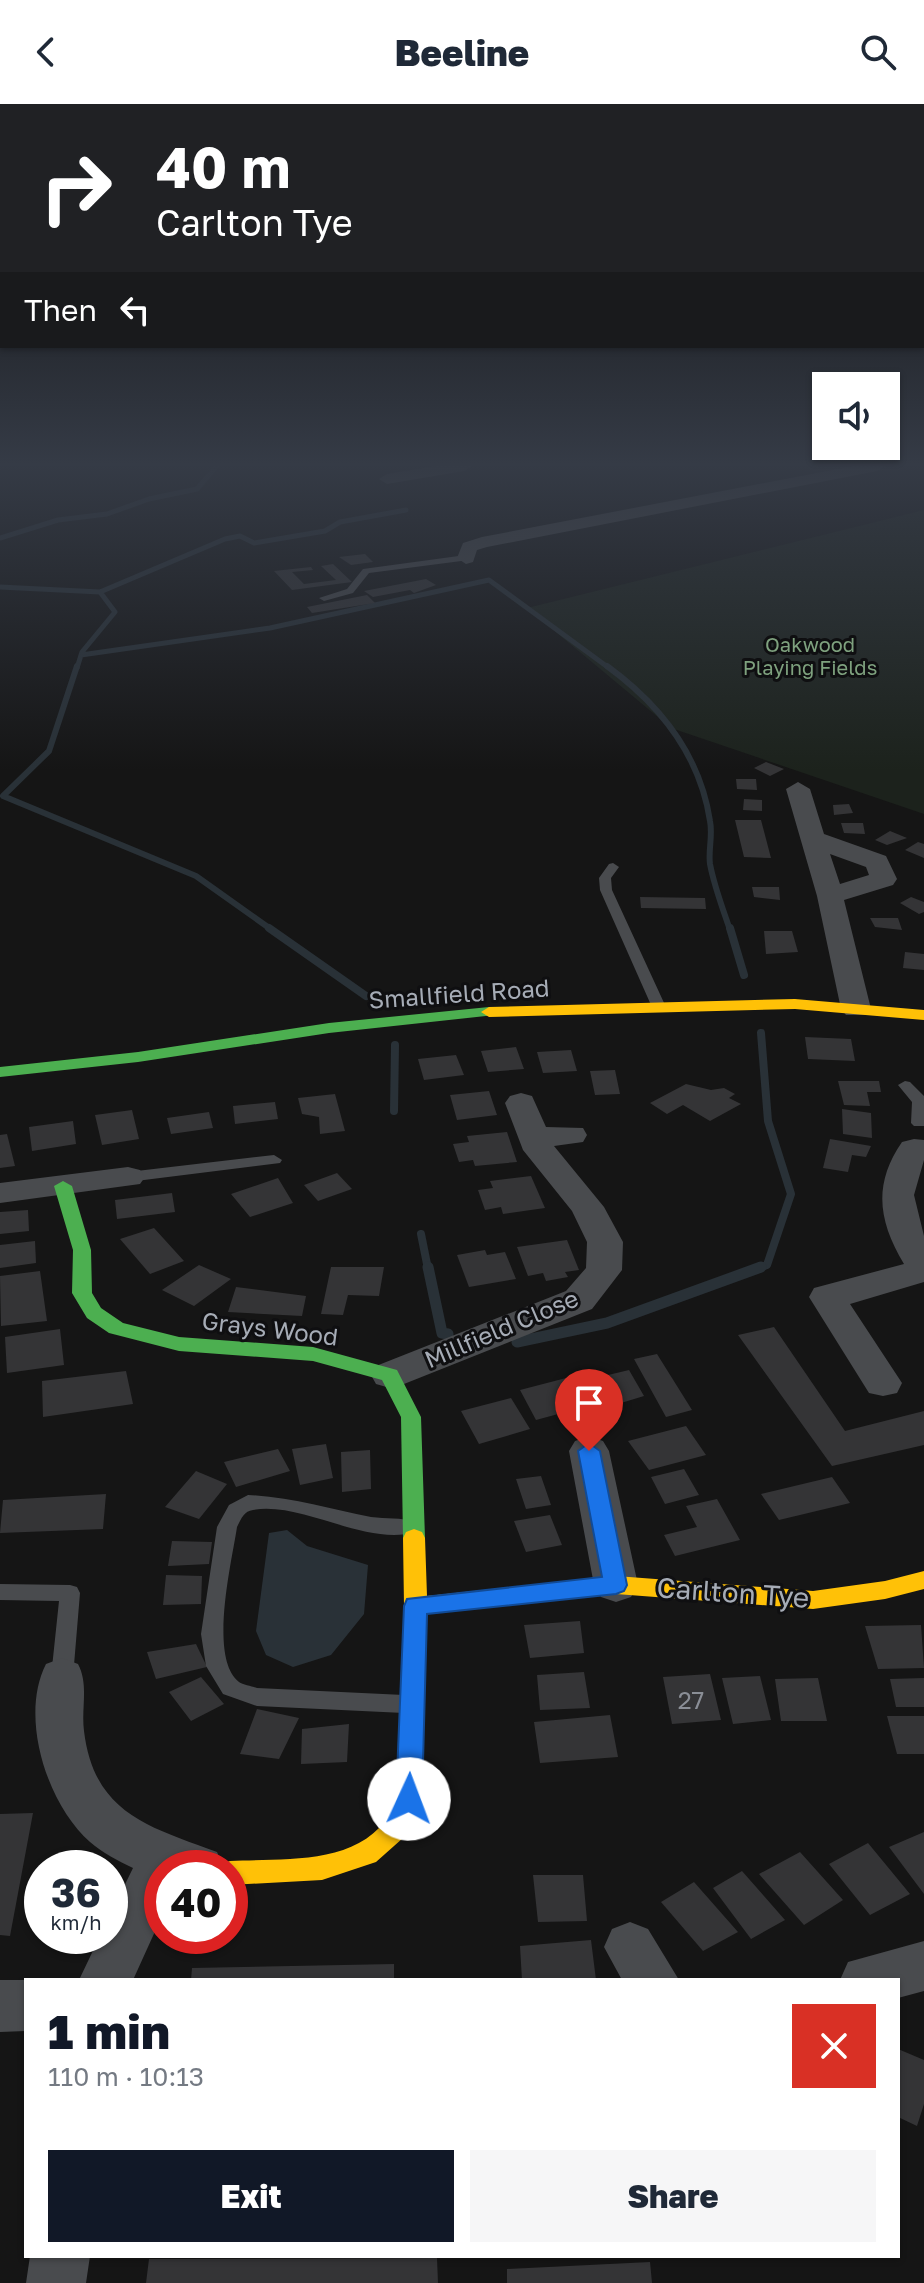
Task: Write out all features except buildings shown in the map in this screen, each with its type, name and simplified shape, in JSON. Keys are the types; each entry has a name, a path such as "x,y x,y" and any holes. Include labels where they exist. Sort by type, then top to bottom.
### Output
{"street":[{"path":"798,789 830,896 856,1009"},
{"path":"814,839 877,862 884,879 830,896"},
{"name":"Smallfield Road","path":"0,1072 138,1057 329,1028 452,1014 658,1005 795,1004 924,1015"},
{"name":"Millfield Close","path":"390,1375 579,1300 604,1270 605,1242 587,1207 539,1150 518,1095"},
{"path":"535,1138 571,1135"},
{"path":"883,1383 827,1297 885,1284 924,1269 906,1240 898,1212 896,1186 901,1168 919,1141"},
{"path":"0,1193 128,1177"},
{"name":"Grays Wood","path":"63,1186 82,1252 82,1294 93,1312 110,1325 150,1340 303,1352 390,1375"},
{"path":"248,1872 322,1868 367,1854 394,1830 409,1799 416,1606 411,1417 390,1375"},
{"path":"589,1451 616,1585"},
{"name":"Carlton Tye","path":"416,1606 616,1585 813,1600 885,1590 924,1580"},
{"path":"62,1677 61,1738 81,1800 106,1829 151,1850"},
{"path":"107,1978 144,1921"},
{"path":"875,1978 924,1966"},
{"path":"0,2006 24,2005"},
{"path":"56,2283 60,2258"}],"lane":[{"path":"324,598 350,591 366,571 391,568"},
{"path":"613,867 605,878 606,890 658,1005"},
{"path":"905,1085 920,1101 919,1141"},
{"path":"128,1177 274,1160"},
{"path":"413,1527 375,1525 284,1504 248,1502 236,1510 227,1527 212,1634 217,1666 231,1688 257,1697 413,1705"},
{"path":"0,1592 70,1593 62,1677"}],"green space":[{"name":"Oakwood Playing Fields","path":"690,568 924,568 924,814 671,728 527,608"}],"shaded area":[{"path":"287,1530 307,1546 368,1565 364,1614 331,1655 293,1667 266,1655 256,1631 269,1533"}],"waterway":[{"path":"100,592 157,568"},
{"path":"81,655 270,628 489,580 609,668"},
{"path":"0,587 100,592"},
{"path":"81,655 115,612 100,592"},
{"path":"77,668 81,655"},
{"path":"77,666 49,751 3,796 196,876 272,930"},
{"path":"607,666 660,714 687,753 697,774 710,821 712,872 730,930"},
{"path":"269,928 366,996"},
{"path":"730,928 744,975"},
{"path":"761,1033 768,1121 791,1194 767,1265 761,1267"},
{"path":"394,1111 395,1045"},
{"path":"421,1234 428,1269"},
{"path":"428,1267 442,1333 448,1334"},
{"path":"517,1342 607,1323 761,1267"},
{"path":"755,1269 761,1267"}],"traffic: fast":[{"path":"0,1072 138,1057 329,1028 489,1012"},
{"path":"63,1186 82,1250 82,1293 94,1313 116,1328 179,1344 313,1354 390,1375 411,1417 414,1538"}],"traffic: slow":[{"path":"489,1012 795,1004 924,1015"},
{"path":"248,1872 322,1868 367,1854 394,1830 409,1799 416,1606 414,1538"},
{"path":"416,1606 616,1585 813,1600 885,1590 924,1580"}],"route":[{"path":"409,1799 416,1606 616,1585 589,1451"}]}
